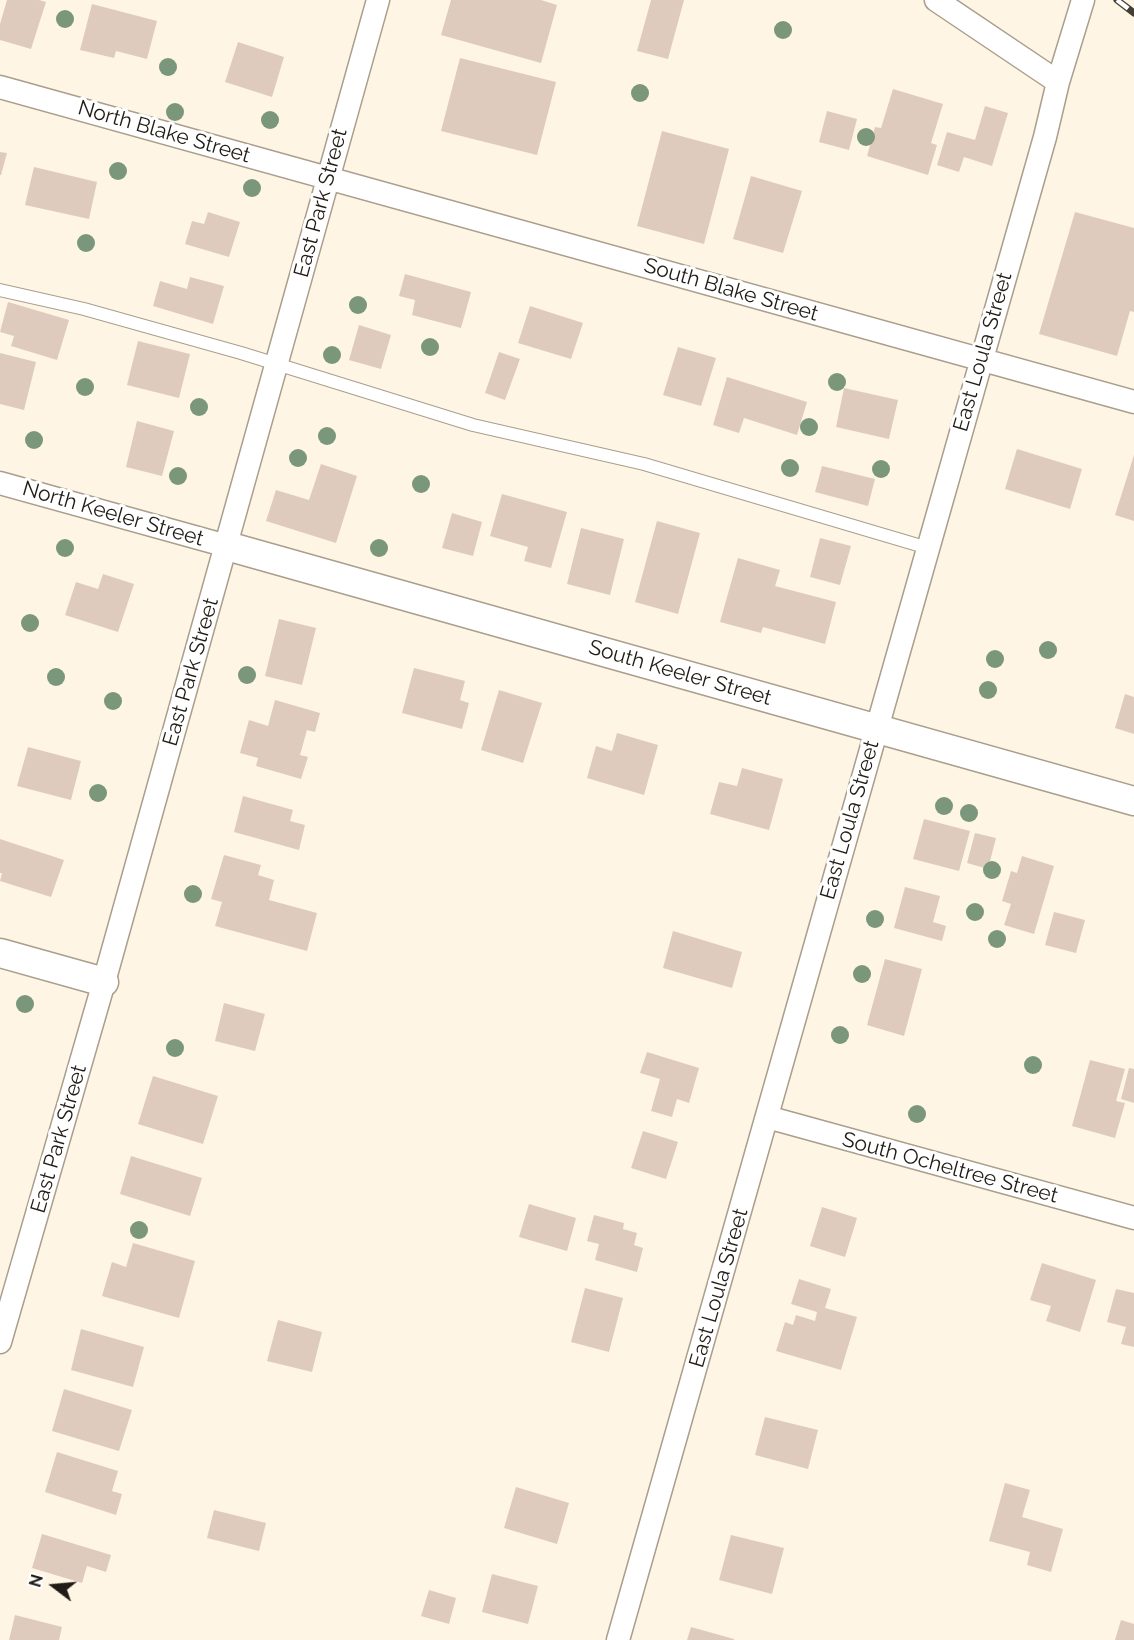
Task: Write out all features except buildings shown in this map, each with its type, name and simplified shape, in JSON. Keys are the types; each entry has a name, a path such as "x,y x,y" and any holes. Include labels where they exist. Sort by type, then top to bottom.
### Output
{"street":[{"name":"East Park Street","path":"0,1342 227,546 378,0"},
{"path":"936,0 1058,82"},
{"name":"East Loula Street","path":"618,1640 1083,0"},
{"name":"North Blake Street","path":"0,87 328,178"},
{"name":"South Blake Street","path":"328,178 1134,402"},
{"name":"North Keeler Street","path":"0,483 227,546"},
{"name":"South Keeler Street","path":"227,546 1134,801"},
{"path":"0,953 104,982"},
{"name":"South Ocheltree Street","path":"767,1117 1134,1218"}],"lane":[{"path":"0,290 84,309 277,364 473,425 644,464 928,548"}],"railway":[{"path":"1117,0 1134,13"}]}
